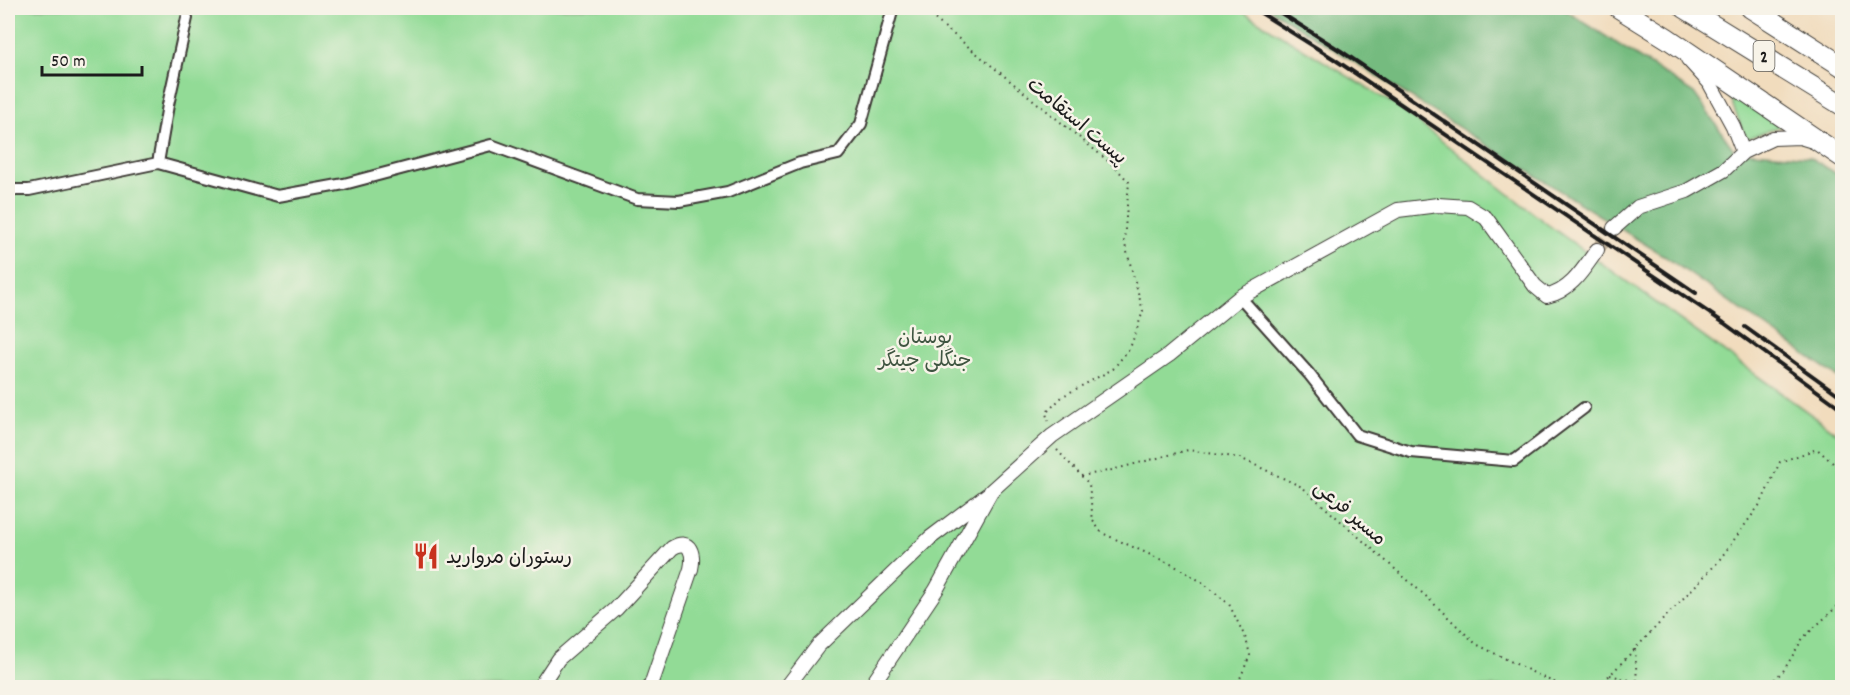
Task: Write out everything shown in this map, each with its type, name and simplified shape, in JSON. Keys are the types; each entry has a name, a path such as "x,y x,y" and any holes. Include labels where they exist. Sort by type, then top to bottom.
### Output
{"highway":[{"path":"1619,8 1842,157"},
{"name":"2","path":"1685,8 1842,105"},
{"name":"2","path":"1751,8 1842,66"}],"street":[{"path":"8,190 29,190 158,163 278,196 344,184 491,145 637,199 679,201 728,192 800,164 838,154 861,124 893,8"},
{"path":"158,163 187,18"},
{"path":"1667,38 1709,82 1743,152"},
{"path":"1614,228 1638,207 1687,191 1724,170 1743,152 1773,138 1800,137 1826,146"},
{"path":"786,687 818,646 930,538 992,492 1052,436 1169,355 1239,297 1398,210 1437,205 1468,207 1485,218 1535,286 1547,296 1558,294 1577,277 1597,250"},
{"path":"1239,297 1309,374 1358,435 1412,452 1514,461 1584,408"},
{"path":"870,687 936,590 992,492"},
{"path":"539,687 558,659 616,609 672,548 685,545 694,558 651,687"}],"path":[{"name":"پیست استقامت","path":"921,8 1113,165 1129,182 1124,241 1143,311 1130,348 1113,369 1063,396 1046,412 1056,449 1089,484 1093,521 1102,533 1173,565 1202,582 1229,604 1246,639 1250,655 1236,687"},
{"path":"1594,687 1610,675 1717,563 1761,503 1780,462 1817,449 1842,471"},
{"name":"مسیر فرعی","path":"1080,476 1188,450 1240,458 1302,487 1476,644 1546,679 1570,687"},
{"path":"1766,687 1784,670 1803,638 1842,602"},
{"path":"1635,648 1637,682 1641,687"},
{"path":"1610,675 1637,682"}],"green space":[{"name":"بوستان جنگلی چیتگر","path":"8,8 1237,8 1400,108 1547,224 1842,437 1842,687 8,687"},
{"path":"1268,8 1562,8 1694,93 1734,150 1809,157 1842,177 1842,380 1664,256"},
{"path":"1726,88 1781,126 1746,139"}],"tunnel":[{"path":"1597,250 1614,228"}],"railway":[{"path":"1253,8 1334,59 1724,323 1842,409"},
{"path":"1273,8 1341,51 1696,293"},
{"path":"1745,327 1842,397"}],"place":[{"name":"رستوران مروارید","path":"426,556"}]}
